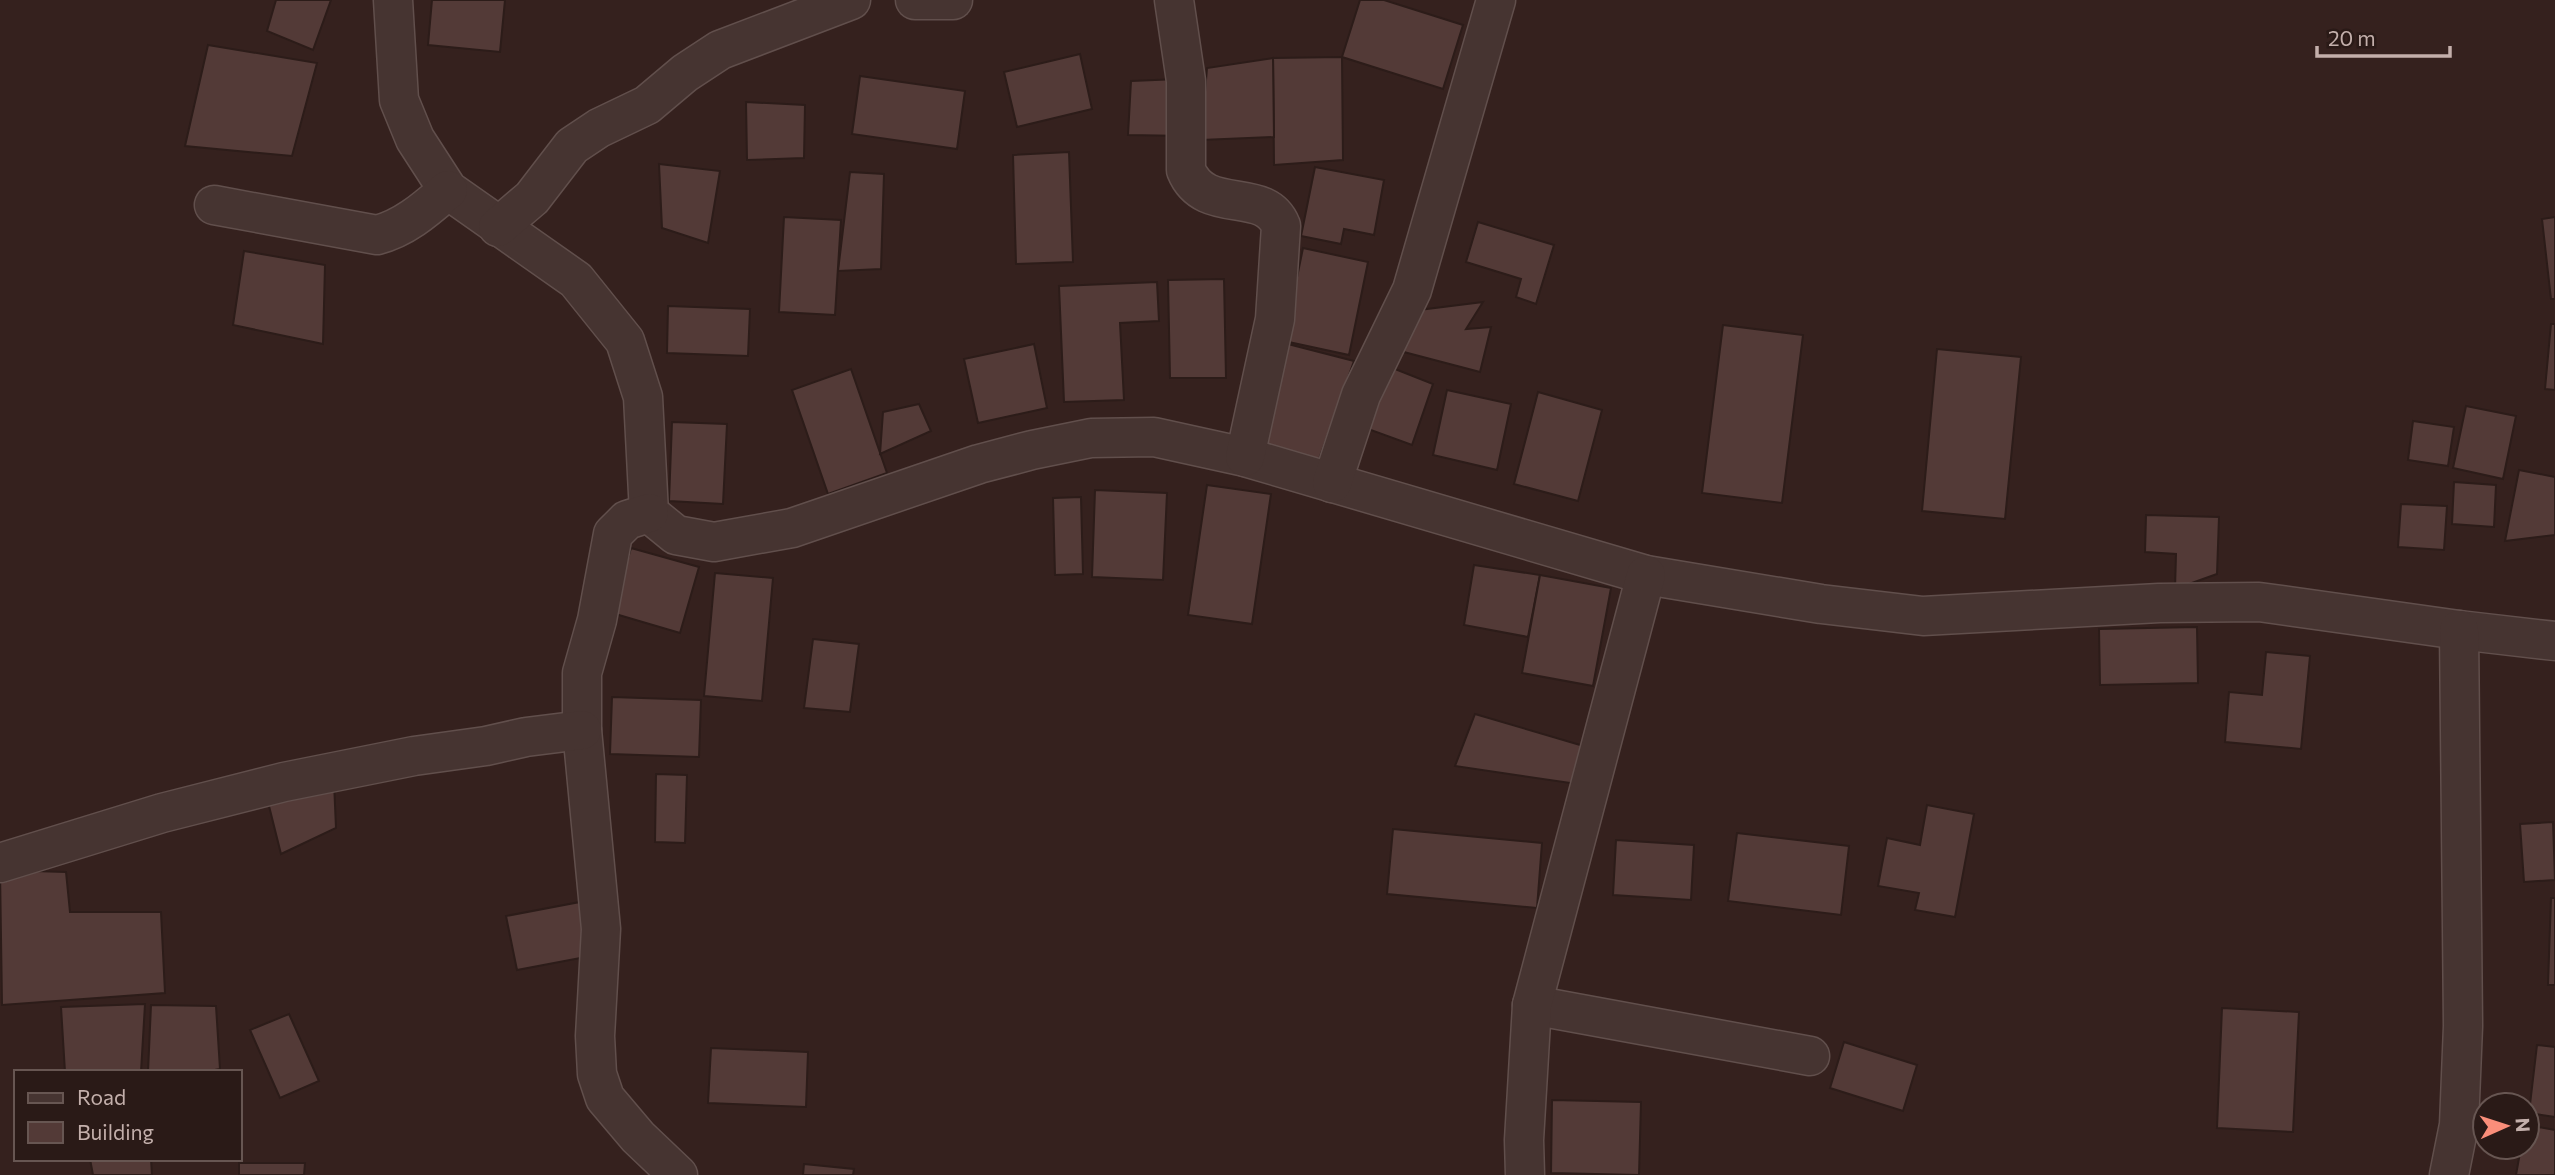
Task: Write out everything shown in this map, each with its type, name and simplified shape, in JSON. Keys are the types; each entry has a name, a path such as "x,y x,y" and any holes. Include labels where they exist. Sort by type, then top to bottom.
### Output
{"street":[{"path":"393,0 399,100 415,139 449,190 576,280 625,341 643,397 649,513 676,535 715,542 792,528 979,464 1032,450 1091,438 1154,437 1245,457 1646,575 1821,604 1923,616 2159,603 2259,603 2555,641"},
{"path":"498,227 532,198 572,146 599,128 647,105 685,73 720,50 851,0"},
{"path":"915,0 953,0"},
{"path":"1174,0 1186,81 1186,170 1203,193 1262,205 1276,215 1281,226 1275,319 1245,457"},
{"path":"1332,483 1361,395 1412,290 1496,0"},
{"path":"214,205 377,234 390,232 415,217 449,190"},
{"path":"649,513 627,520 613,534 597,620 582,673 582,730 601,929 595,1036 597,1073 605,1098 638,1137 678,1175"},
{"path":"1525,1175 1524,1140 1532,1004 1646,575"},
{"path":"2449,1175 2459,1125 2463,1026 2459,630"},
{"path":"0,863 162,813 284,782 414,756 582,730"},
{"path":"1532,1004 1810,1056"}],"building":[{"path":"276,0 331,0 313,50 267,31"},
{"path":"432,0 505,0 500,52 428,45"},
{"path":"1360,0 1384,0 1463,25 1443,89 1342,57"},
{"path":"208,45 317,63 292,156 185,146"},
{"path":"1080,54 1092,109 1017,127 1004,72"},
{"path":"1342,57 1343,160 1274,165 1273,58"},
{"path":"1273,58 1274,137 1201,140 1207,68"},
{"path":"860,76 965,91 957,149 852,134"},
{"path":"1179,79 1186,136 1128,135 1131,81"},
{"path":"746,102 805,105 804,158 747,160"},
{"path":"1069,152 1073,262 1016,264 1013,155"},
{"path":"659,164 720,171 708,243 662,228"},
{"path":"1315,167 1384,180 1374,235 1344,229 1341,244 1301,236"},
{"path":"850,172 884,174 881,269 838,271"},
{"path":"784,217 841,220 835,315 779,312"},
{"path":"2555,217 2555,299 2551,299 2542,219"},
{"path":"1478,222 1554,245 1536,304 1516,297 1521,279 1466,262"},
{"path":"1303,248 1368,262 1349,355 1284,341"},
{"path":"244,251 325,265 323,344 233,325"},
{"path":"1224,279 1226,378 1170,378 1168,280"},
{"path":"1157,282 1159,321 1120,323 1124,400 1064,402 1059,286"},
{"path":"1483,302 1466,329 1491,327 1480,372 1400,351 1411,311"},
{"path":"668,306 750,309 748,356 667,353"},
{"path":"2551,324 2555,324 2555,390 2545,389"},
{"path":"1723,325 1803,335 1782,503 1702,493"},
{"path":"1284,343 1354,361 1318,462 1258,442"},
{"path":"1034,344 1047,408 978,423 964,359"},
{"path":"1937,349 2021,357 2005,519 1922,511"},
{"path":"1390,367 1433,384 1412,445 1368,429"},
{"path":"851,369 887,473 828,494 792,390"},
{"path":"1447,390 1511,404 1497,470 1433,455"},
{"path":"1538,392 1602,410 1578,501 1514,484"},
{"path":"919,404 931,431 880,454 883,412"},
{"path":"2466,406 2516,416 2503,479 2453,468"},
{"path":"2413,421 2454,427 2448,466 2408,460"},
{"path":"672,422 727,424 723,504 669,501"},
{"path":"2519,470 2555,477 2555,535 2505,541"},
{"path":"2454,482 2496,485 2494,527 2452,524"},
{"path":"1207,485 1271,494 1252,624 1188,615"},
{"path":"1095,490 1167,493 1163,580 1092,577"},
{"path":"1081,497 1083,574 1055,575 1053,498"},
{"path":"2401,504 2447,506 2444,550 2398,547"},
{"path":"2146,515 2219,517 2217,574 2175,589 2176,554 2145,552"},
{"path":"631,548 699,567 680,633 612,613"},
{"path":"1474,565 1540,575 1528,637 1464,625"},
{"path":"715,573 773,578 762,701 704,696"},
{"path":"1540,575 1611,588 1593,686 1522,673"},
{"path":"2197,627 2198,683 2100,685 2099,629"},
{"path":"813,639 859,644 850,712 804,708"},
{"path":"2266,652 2310,656 2301,749 2225,742 2229,692 2262,695"},
{"path":"612,697 701,700 699,757 610,754"},
{"path":"1475,714 1587,747 1577,784 1455,766"},
{"path":"656,774 687,775 685,843 655,842"},
{"path":"334,782 336,828 281,854 267,798"},
{"path":"1927,805 1974,814 1955,917 1915,910 1919,893 1878,886 1887,838 1920,845"},
{"path":"2553,822 2555,880 2524,882 2520,824"},
{"path":"1393,829 1542,843 1537,908 1387,894"},
{"path":"1737,833 1849,846 1841,915 1728,901"},
{"path":"1616,840 1694,845 1691,900 1613,895"},
{"path":"0,870 66,872 70,912 161,912 165,993 2,1005"},
{"path":"2551,898 2555,898 2555,985 2548,985"},
{"path":"580,902 591,956 517,970 506,916"},
{"path":"145,1004 141,1070 65,1070 61,1007"},
{"path":"151,1005 216,1006 220,1069 148,1070"},
{"path":"2222,1008 2299,1012 2293,1132 2217,1128"},
{"path":"289,1014 319,1081 280,1098 250,1030"},
{"path":"1844,1042 1917,1065 1903,1111 1830,1088"},
{"path":"2537,1045 2555,1047 2555,1117 2541,1115 2541,1091 2532,1091"},
{"path":"711,1048 808,1052 806,1107 708,1103"},
{"path":"1552,1100 1641,1102 1639,1175 1551,1173"},
{"path":"2541,1128 2555,1130 2555,1175 2516,1175 2518,1161 2541,1161"},
{"path":"90,1161 151,1161 152,1175 93,1175"},
{"path":"239,1163 305,1163 304,1175 239,1175"},
{"path":"804,1164 854,1169 853,1175 803,1175"}]}
